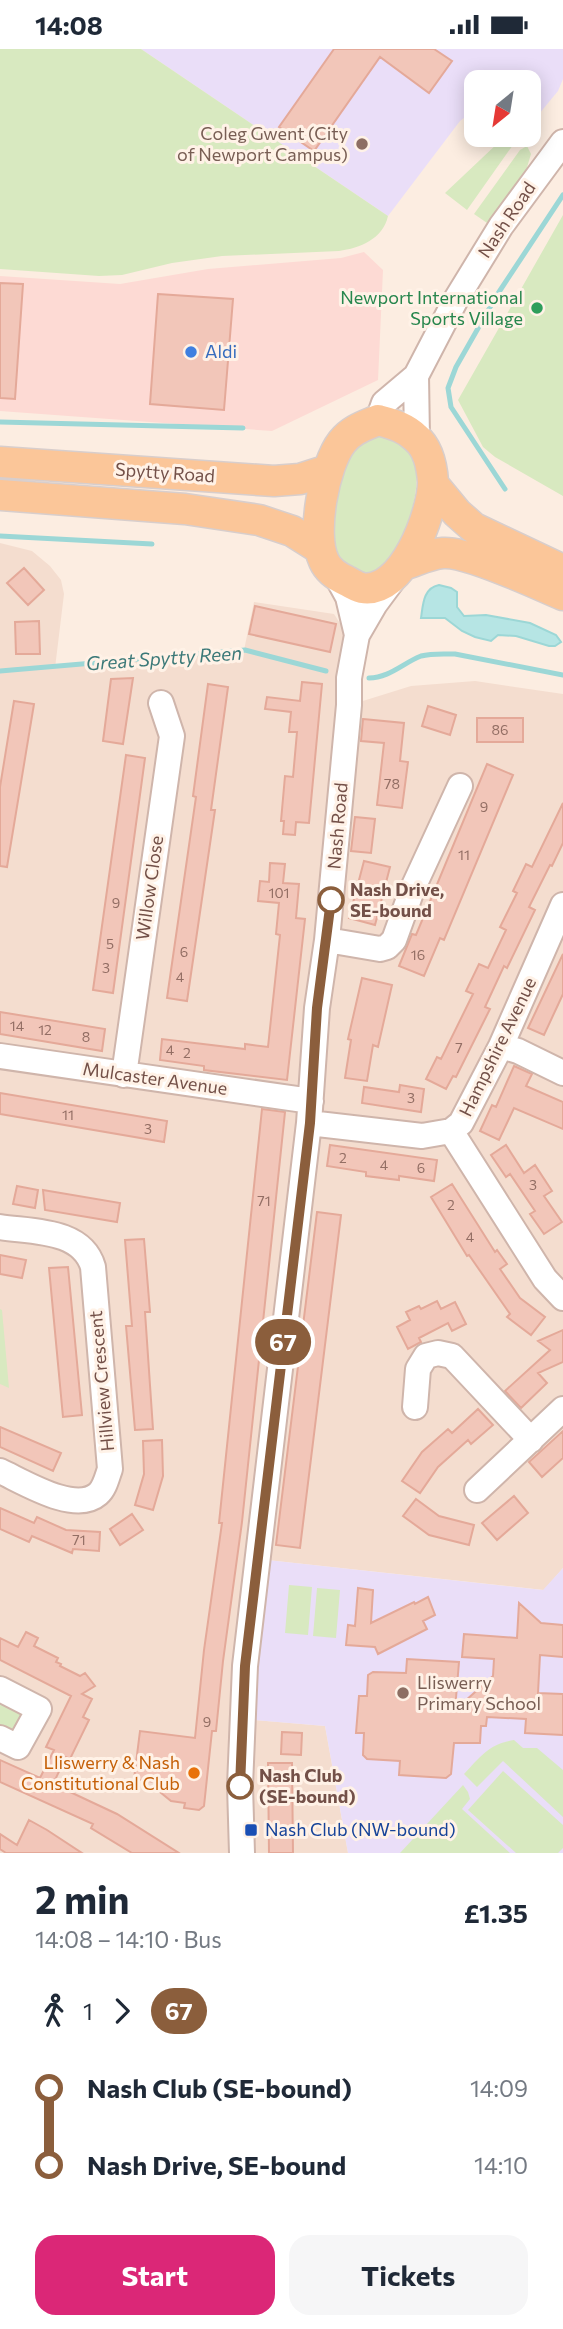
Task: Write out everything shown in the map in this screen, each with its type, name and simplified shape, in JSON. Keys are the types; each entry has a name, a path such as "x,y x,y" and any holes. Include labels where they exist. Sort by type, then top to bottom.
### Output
{"main road":[{"path":"400,571 425,515 433,484 427,453 417,438 399,426 378,420 357,428 343,440 333,454 328,470 319,521 319,548 324,563 337,576 361,588 374,588 428,555 445,552 468,557 563,595"},
{"name":"Spytty Road","path":"0,462 274,481 300,478 328,470"},
{"path":"433,484 457,513 474,528 563,570"},
{"name":"Spytty Road","path":"0,495 184,509 259,520 292,531 319,548"}],"street":[{"name":"Nash Road","path":"378,420 384,404 415,376 455,301 500,226 563,142"},
{"name":"Nash Road","path":"415,376 417,438"},
{"name":"Nash Road","path":"356,635 400,571"},
{"name":"Nash Road","path":"242,1853 240,1786 245,1666 310,1112 317,1008 327,940 349,705 349,678 356,635 355,619 348,597 337,576"},
{"name":"Willow Close","path":"124,1075 172,736 161,703"},
{"path":"327,940 380,949 387,947 394,940 412,890 460,786"},
{"name":"Hampshire Avenue","path":"310,1112 422,1136 451,1131 461,1123 501,1046 563,905"},
{"path":"501,1046 518,1051 563,1073"},
{"name":"Mulcaster Avenue","path":"0,1056 124,1075 310,1112"},
{"path":"451,1131 545,1279 563,1298"},
{"name":"Hillview Crescent","path":"0,1227 64,1237 76,1242 90,1257 110,1469 106,1483 98,1494 75,1502 0,1471"},
{"path":"415,1407 418,1369 426,1356 438,1353 452,1356 531,1440"},
{"path":"477,1490 563,1409"},
{"path":"0,1689 39,1709 18,1747 0,1738"}],"shaded area":[{"name":"Coleg Gwent (City of Newport Campus)","path":"141,49 563,49 563,79 558,91 541,112 541,70 464,70 464,118 388,216"},
{"path":"364,252 383,270 378,380 272,431 0,411 0,276 120,284 208,269 341,258"},
{"path":"0,543 32,551 50,566 61,580 64,594 55,668 244,650 254,602 334,614 343,628 357,635 350,705 411,686 475,681 563,694 563,1568 544,1590 258,1559 243,1719 325,1726 348,1853 0,1853"},
{"name":"Lliswerry Primary School","path":"258,1559 543,1590 563,1568 563,1853 348,1853 325,1726 242,1719"}],"green space":[{"path":"0,49 141,49 388,216 385,224 370,241 339,251 222,256 172,263 122,275 99,276 0,269"},
{"path":"494,147 511,147 467,210 445,193"},
{"path":"528,147 531,154 525,174 490,225 474,214 520,150"},
{"name":"Newport International Sports Village","path":"563,215 563,496 495,457 483,447 458,400"},
{"path":"380,435 395,439 406,447 416,468 417,480 409,520 397,552 379,572 365,573 349,568 340,559 335,546 334,513 340,482 352,450 360,441"},
{"path":"0,1309 2,1310 9,1388 0,1384"},
{"path":"289,1585 312,1587 308,1635 285,1633"},
{"path":"317,1588 340,1590 336,1638 313,1636"},
{"path":"0,1695 23,1711 22,1720 12,1729 0,1726"},
{"path":"514,1740 523,1748 537,1748 563,1770 563,1817 503,1761 477,1787 464,1774 492,1748"},
{"path":"503,1771 563,1825 563,1848 558,1853 516,1853 468,1810"},
{"path":"463,1785 470,1799 462,1809 510,1853 400,1853"}],"water":[{"path":"439,585 457,592 457,607 464,616 486,615 530,623 556,635 561,642 549,646 516,636 498,635 491,641 462,631 445,618 421,618 427,593"}],"building":[{"path":"334,49 434,49 452,61 429,93 380,57 314,151 279,127"},
{"path":"0,283 23,284 15,399 0,398"},
{"path":"158,294 233,299 224,410 150,404"},
{"path":"24,568 44,590 28,605 7,583"},
{"path":"255,606 336,624 330,652 249,634"},
{"path":"39,621 40,654 16,654 15,622"},
{"path":"133,678 123,744 103,741 111,679"},
{"path":"302,682 322,684 309,823 296,822 295,835 283,834 284,821 281,821 285,776 293,777 297,732 289,732 291,712 265,709 267,697 300,701"},
{"path":"208,684 228,687 211,810 215,810 187,1001 167,998 196,797 193,796"},
{"path":"14,701 34,704 7,867 0,866 0,787"},
{"path":"428,706 456,715 450,735 422,726"},
{"path":"477,718 523,718 523,742 477,742"},
{"path":"363,719 404,723 400,761 408,762 402,808 377,805 384,743 361,741"},
{"path":"126,755 145,758 113,993 93,990"},
{"path":"487,764 513,775 444,940 440,938 424,976 399,966 412,934 416,935"},
{"path":"563,803 563,843 529,907 535,910 485,1007 490,1009 456,1077 453,1076 446,1089 426,1079 437,1057 441,1059 473,994 466,991 479,964 488,968 506,930 500,927 517,893 513,891 526,864 532,867"},
{"path":"355,817 375,819 371,853 351,851"},
{"path":"364,861 390,867 375,925 349,918"},
{"path":"270,863 285,864 283,883 299,884 296,918 305,919 287,1080 204,1070 204,1066 160,1060 162,1039 245,1049 245,1044 268,1047 280,935 276,934 279,903 258,901 260,881 269,882"},
{"path":"563,954 563,994 544,1035 528,1028"},
{"path":"362,978 392,985 378,1047 373,1045 367,1081 345,1078 351,1040 348,1039"},
{"path":"0,1012 105,1029 102,1051 0,1034"},
{"path":"514,1066 532,1074 526,1086 563,1102 563,1129 514,1108 499,1140 480,1131 492,1105 496,1107"},
{"path":"400,1085 424,1089 421,1112 362,1103 364,1087 399,1092"},
{"path":"0,1093 167,1121 164,1142 0,1114"},
{"path":"262,1109 285,1112 242,1522 216,1731 212,1731 204,1806 199,1810 184,1808 185,1803 171,1801 160,1792 161,1783 134,1779 140,1731 195,1738 222,1523 219,1523"},
{"path":"330,1145 437,1160 434,1181 399,1176 399,1180 366,1176 366,1172 327,1166"},
{"path":"506,1145 524,1173 535,1165 552,1191 544,1196 562,1222 544,1234 530,1214 535,1211 510,1174 506,1177 491,1155"},
{"path":"452,1184 495,1252 497,1250 507,1264 500,1269 520,1298 545,1317 531,1335 507,1317 510,1314 469,1255 467,1256 431,1197"},
{"path":"17,1186 38,1190 35,1208 13,1204"},
{"path":"43,1190 120,1203 117,1222 45,1210"},
{"path":"317,1212 341,1215 300,1548 276,1545"},
{"path":"144,1239 150,1312 145,1312 153,1429 135,1430 126,1326 132,1326 125,1240"},
{"path":"0,1255 26,1260 22,1278 0,1274"},
{"path":"68,1267 82,1415 63,1417 49,1268"},
{"path":"437,1301 441,1309 455,1302 466,1324 452,1331 448,1323 419,1338 421,1342 408,1349 397,1327 410,1320 406,1312 419,1306 421,1309"},
{"path":"563,1330 563,1362 538,1373 547,1383 521,1408 505,1391 550,1350 538,1341"},
{"path":"478,1409 493,1425 471,1444 468,1440 438,1467 420,1493 402,1481 422,1452 448,1429 452,1433"},
{"path":"0,1427 61,1453 53,1471 0,1447"},
{"path":"563,1431 563,1458 542,1477 529,1462"},
{"path":"162,1440 163,1476 153,1510 135,1505 144,1474 143,1441"},
{"path":"514,1496 528,1513 497,1540 482,1523"},
{"path":"416,1499 439,1516 474,1525 469,1545 429,1535 403,1516"},
{"path":"0,1508 34,1523 37,1517 66,1530 100,1532 99,1551 73,1549 72,1553 32,1536 29,1542 0,1529"},
{"path":"132,1514 143,1530 120,1545 110,1529"},
{"path":"358,1588 373,1590 371,1623 428,1597 435,1615 423,1621 427,1629 378,1654 375,1647 346,1645 348,1625 355,1626"},
{"path":"519,1603 541,1623 563,1625 563,1657 540,1655 538,1693 563,1694 563,1735 525,1733 526,1719 487,1717 486,1726 481,1726 480,1743 454,1743 451,1774 446,1778 399,1775 400,1761 367,1759 363,1755 364,1733 356,1733 359,1696 367,1696 368,1675 373,1672 406,1673 407,1659 459,1662 455,1710 493,1676 494,1659 462,1657 464,1634 517,1638"},
{"path":"26,1632 38,1638 34,1646 58,1658 56,1662 61,1664 60,1666 80,1676 85,1673 95,1686 82,1694 92,1699 83,1717 89,1720 70,1759 66,1757 53,1784 117,1814 179,1853 132,1853 91,1828 93,1824 0,1782 0,1760 40,1778 54,1750 46,1747 71,1696 0,1660 0,1638 18,1647"},
{"path":"282,1732 302,1733 301,1755 281,1754"},
{"path":"268,1763 292,1763 293,1853 269,1853"},
{"path":"29,1820 82,1853 6,1853 0,1849 0,1834 17,1845"}],"waterway":[{"path":"505,489 451,407 448,388 456,367 497,295 563,195"},
{"path":"0,422 243,428"},
{"path":"0,536 152,544"},
{"name":"Great Spytty Reen","path":"0,671 245,650 326,671"},
{"name":"Great Spytty Reen","path":"369,678 389,673 421,656 438,654 455,654 563,675"}],"bus line":[{"name":"67","path":"240,1786 245,1666 310,1123 317,1008 331,900"}],"place":[{"name":"Coleg Gwent (City of Newport Campus)","path":"362,144"},
{"name":"Newport International Sports Village","path":"537,308"},
{"name":"Aldi","path":"191,352"},
{"name":"Nash Drive, SE-bound","path":"331,900"},
{"name":"Lliswerry Primary School","path":"403,1693"},
{"name":"Lliswerry & Nash Constitutional Club","path":"194,1773"},
{"name":"Nash Club (SE-bound)","path":"240,1786"},
{"name":"Nash Club (NW-bound)","path":"251,1830"}]}
